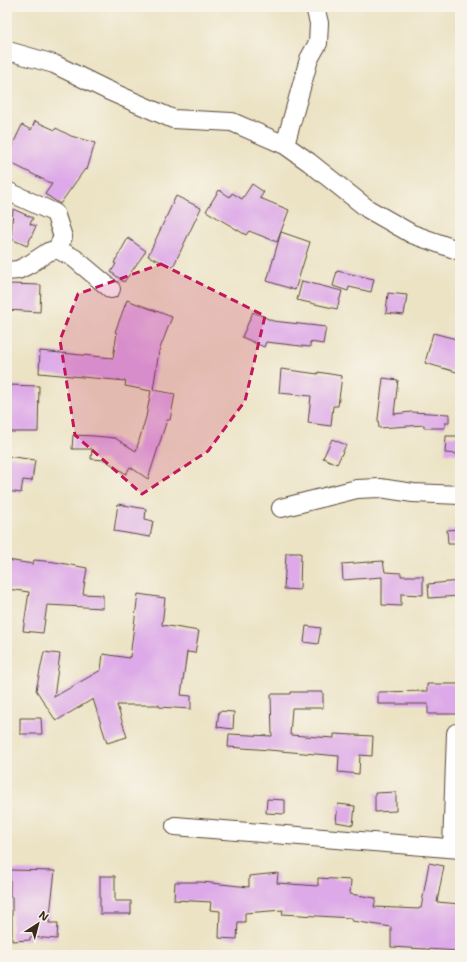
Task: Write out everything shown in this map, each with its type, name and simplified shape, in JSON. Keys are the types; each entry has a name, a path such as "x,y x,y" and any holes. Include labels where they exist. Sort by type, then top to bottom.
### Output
{"street":[{"path":"285,145 309,59 318,43 319,23 315,7"},
{"path":"7,51 54,64 173,119 232,122 285,145 368,209 412,234 460,251"},
{"path":"7,191 55,213 63,237 57,249 48,252 18,270 7,271"},
{"path":"57,249 74,258 111,289"},
{"path":"281,508 357,489 380,488 413,493 460,496"},
{"path":"175,826 456,849 456,733"}],"highlighted area":[{"path":"161,264 265,316 245,401 208,451 142,494 75,435 60,340 78,294"}],"building":[{"path":"35,121 55,130 56,128 71,136 95,143 87,170 85,169 60,204 45,194 52,184 7,161 7,144 12,146 22,125 31,130"},
{"path":"252,184 264,192 260,198 289,210 277,242 249,231 246,235 206,211 219,190 230,197 232,193 242,199"},
{"path":"176,196 201,208 173,267 148,256"},
{"path":"13,209 33,218 30,224 36,226 27,246 11,239"},
{"path":"281,232 310,242 295,290 267,281"},
{"path":"128,238 146,251 124,282 111,272 116,264 114,263"},
{"path":"337,271 374,279 371,292 349,287 348,291 333,286"},
{"path":"302,281 342,291 337,309 297,300"},
{"path":"9,284 41,285 40,312 8,310"},
{"path":"388,293 407,295 404,315 386,313"},
{"path":"127,300 172,317 159,351 153,390 175,394 170,420 167,420 148,479 130,467 126,474 105,460 91,459 92,449 72,449 73,435 115,438 136,451 146,417 151,391 125,386 126,381 39,373 40,351 113,358 117,333 115,332"},
{"path":"253,312 273,321 326,327 323,344 310,342 310,347 266,342 264,347 242,337"},
{"path":"433,333 460,340 460,373 425,363"},
{"path":"281,369 318,374 318,372 342,376 338,406 333,406 331,426 308,423 311,396 279,393"},
{"path":"383,378 398,380 394,414 411,412 449,414 449,423 445,423 445,428 424,428 424,425 379,428 378,419"},
{"path":"7,385 39,386 38,432 8,432 9,413 7,412"},
{"path":"446,436 459,436 459,454 445,453"},
{"path":"332,439 346,445 337,464 323,458"},
{"path":"7,456 35,460 32,481 23,480 21,493 7,491"},
{"path":"118,504 146,509 145,519 153,521 150,537 114,531"},
{"path":"460,529 460,544 448,544 447,530"},
{"path":"286,553 301,553 300,590 284,589"},
{"path":"7,560 33,564 34,560 55,562 87,568 83,594 103,595 103,608 47,605 43,633 23,631 29,592 7,589"},
{"path":"383,561 385,572 401,573 401,576 423,576 423,595 401,594 401,606 382,605 382,577 343,580 342,564"},
{"path":"460,581 460,596 429,598 428,584"},
{"path":"138,594 165,598 162,625 199,631 195,653 187,652 181,695 191,696 191,709 159,707 159,705 117,705 127,737 107,743 93,699 56,721 36,690 44,652 60,654 54,697 101,670 103,654 129,658"},
{"path":"306,626 321,628 318,644 304,642"},
{"path":"427,684 460,684 460,714 428,714 428,704 378,704 378,692 427,691"},
{"path":"291,692 323,692 323,708 292,708 290,735 334,738 334,734 373,736 372,756 360,755 359,774 338,772 339,756 228,747 229,734 272,736 271,694 291,694"},
{"path":"219,711 234,712 233,729 217,727"},
{"path":"20,718 41,718 42,734 20,734"},
{"path":"396,792 396,811 375,812 375,793"},
{"path":"267,799 285,800 285,814 266,813"},
{"path":"338,804 355,806 353,825 336,822"},
{"path":"429,863 444,866 437,902 460,904 460,951 391,947 391,927 352,921 352,918 282,914 283,910 245,913 245,922 238,922 237,939 219,938 220,911 210,910 211,902 174,900 175,882 202,882 249,887 249,876 278,873 277,883 318,886 318,878 351,880 350,894 376,898 374,907 419,909 421,908"},
{"path":"10,870 55,871 49,923 58,923 57,939 30,937 30,940 12,941 12,897 10,897"},
{"path":"100,876 115,876 115,901 131,901 131,914 100,914"}]}
